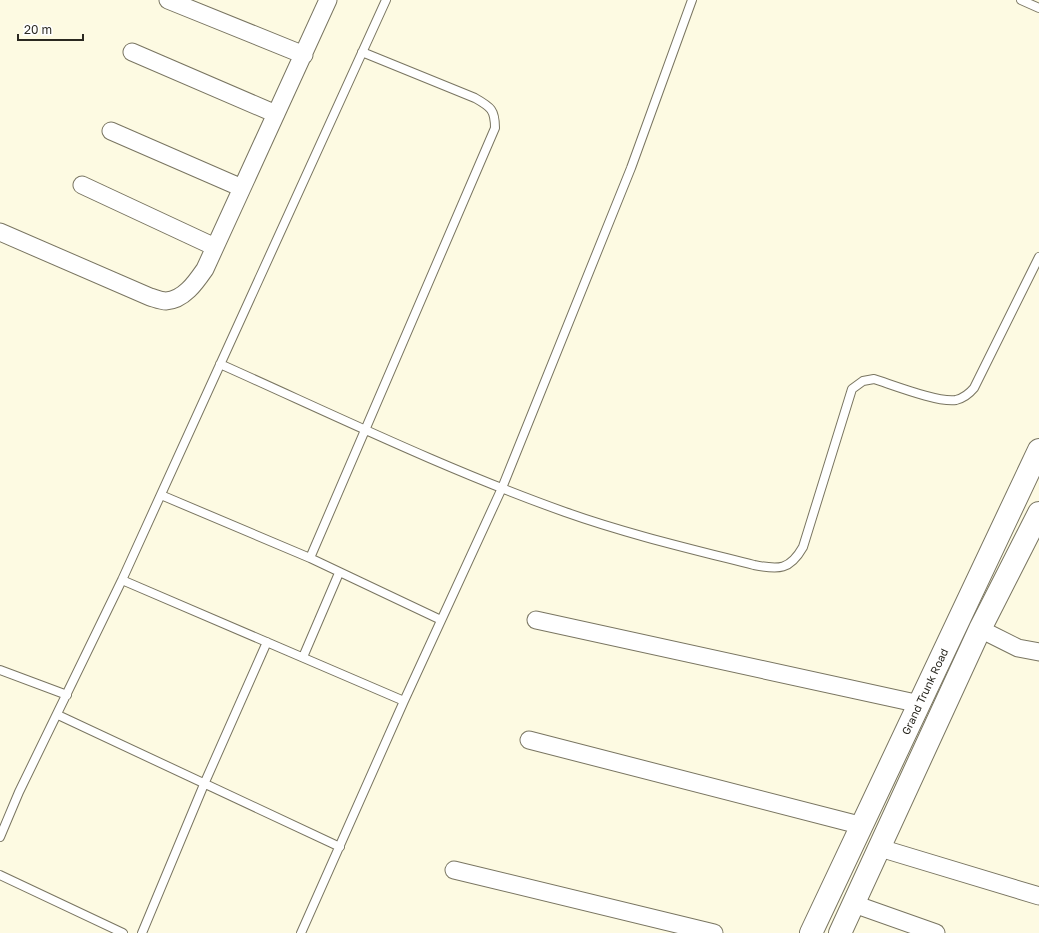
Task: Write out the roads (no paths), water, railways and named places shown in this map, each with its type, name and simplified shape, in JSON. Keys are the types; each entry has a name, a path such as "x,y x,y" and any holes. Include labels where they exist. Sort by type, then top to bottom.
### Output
{"highway":[{"name":"Grand Trunk Road","path":"811,933 863,826 1039,450"},
{"name":"Grand Trunk Road","path":"840,933 980,629 1039,513"}],"street":[{"path":"168,0 304,55"},
{"path":"0,232 150,297 166,301 180,296 192,287 205,269 216,247 328,0"},
{"path":"132,52 276,114"},
{"path":"111,131 242,188"},
{"path":"82,185 216,247"},
{"path":"536,620 920,704"},
{"path":"980,629 1018,648 1039,652"},
{"path":"529,740 863,826"},
{"path":"880,848 1039,896"},
{"path":"454,870 714,933"},
{"path":"854,904 936,933"}],"lane":[{"path":"0,837 20,792 122,580 386,0"},
{"path":"302,933 404,701 502,488 631,168 692,0"},
{"path":"1021,0 1039,8"},
{"path":"310,558 495,128 495,116 488,105 476,98 362,52"},
{"path":"220,364 502,488 630,534 754,565 772,568 785,567 796,560 804,547 852,389 863,381 874,380 941,399 954,400 966,397 974,388 1039,257"},
{"path":"160,495 310,558 441,620"},
{"path":"303,657 339,573"},
{"path":"122,580 404,701"},
{"path":"142,933 205,782 267,642"},
{"path":"0,670 67,695"},
{"path":"58,715 205,782 340,847"},
{"path":"0,875 123,933"}]}
